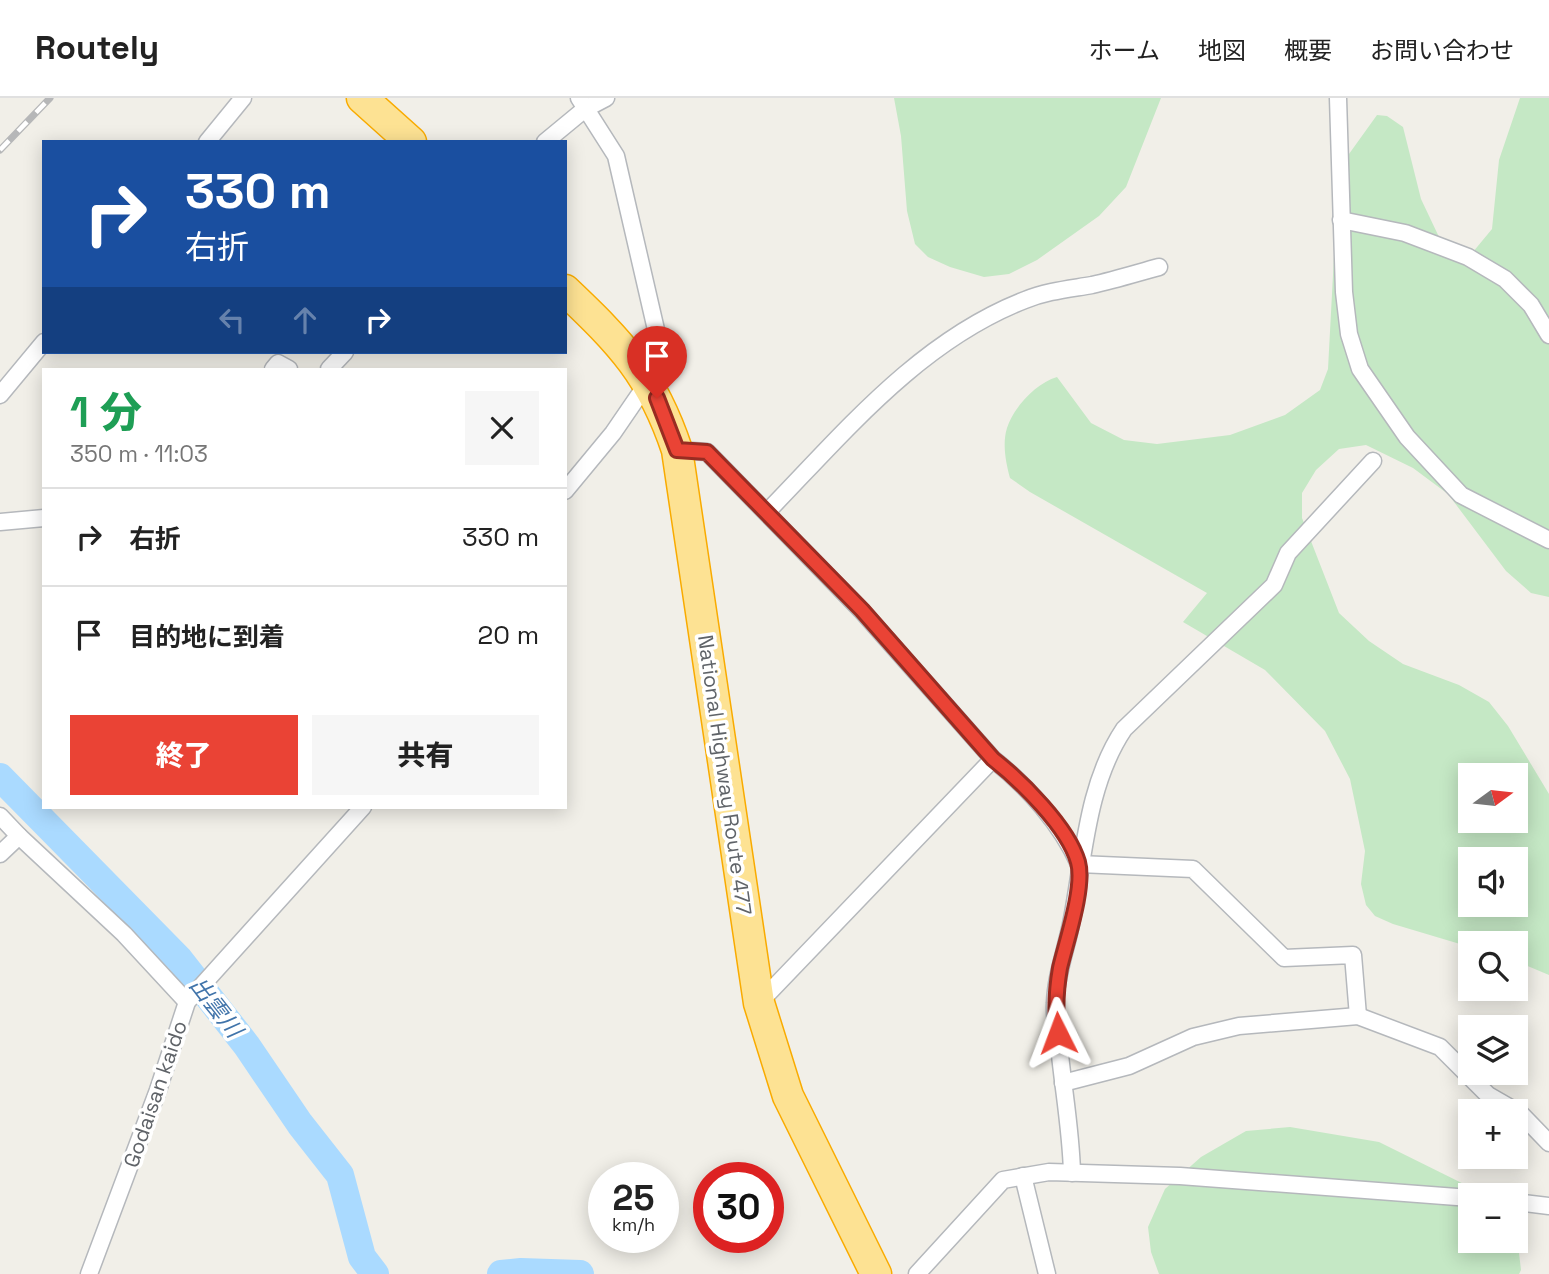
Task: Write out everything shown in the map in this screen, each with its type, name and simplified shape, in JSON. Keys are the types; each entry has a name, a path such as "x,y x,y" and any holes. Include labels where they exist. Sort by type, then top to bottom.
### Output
{"highway":[{"path":"362,98 409,140"},
{"name":"National Highway Route 477","path":"567,292 602,325 649,384 664,412 677,450 759,1003 788,1097 876,1274"}],"street":[{"path":"209,140 243,98"},
{"path":"547,140 582,103 606,98"},
{"path":"1338,98 1346,313 1349,334 1360,369 1407,438 1461,495 1549,540"},
{"path":"567,489 613,433 663,360 645,289 637,239 615,156 582,103"},
{"path":"1341,220 1405,233 1468,257 1505,279 1531,305 1549,334"},
{"path":"766,512 895,381 970,328 1023,301 1054,290 1093,285 1159,267"},
{"path":"0,395 42,344"},
{"path":"330,368 343,354"},
{"path":"273,368 278,363 287,368"},
{"path":"677,450 707,452 862,610 993,759 1010,773 1066,836 1079,864"},
{"path":"1072,1173 1071,1133 1055,1004 1077,890 1079,864 1098,787 1113,745 1124,729 1274,585 1288,553 1373,461"},
{"path":"0,522 42,518"},
{"path":"759,1003 993,759"},
{"name":"Godaisan kaido","path":"89,1274 190,998 361,809"},
{"path":"0,816 190,998"},
{"path":"0,854 19,836"},
{"path":"1079,864 1193,869 1284,958 1353,955 1358,1016"},
{"path":"1063,1083 1129,1066 1193,1037 1239,1026 1358,1016 1440,1047 1488,1095 1521,1114 1549,1143"},
{"path":"917,1274 1003,1180 1049,1172 1180,1176 1458,1197"},
{"path":"1023,1176 1047,1274"},
{"path":"1528,1203 1549,1206"}],"green space":[{"path":"894,98 1161,98 1126,187 1099,216 1037,260 1009,274 984,277 928,257 915,244 907,211 901,136"},
{"path":"1520,98 1549,98 1549,597 1531,593 1506,571 1448,494 1413,468 1366,445 1339,449 1316,470 1302,493 1302,518 1339,613 1369,641 1403,664 1459,685 1489,702 1508,726 1549,794 1549,975 1528,966 1528,931 1458,931 1458,943 1375,916 1366,905 1361,884 1365,851 1350,779 1325,731 1265,670 1183,622 1207,593 1010,478 1005,447 1007,428 1020,404 1034,390 1057,377 1091,423 1124,440 1157,444 1230,435 1285,415 1320,390 1328,369 1334,256 1349,154 1377,115 1387,116 1403,127 1421,199 1448,256 1463,264 1492,229 1499,160"},
{"path":"1290,1127 1379,1142 1462,1183 1458,1183 1458,1253 1519,1253 1519,1274 1159,1274 1151,1252 1148,1227 1165,1189 1201,1157 1246,1131"}],"waterway":[{"name":"出雲川","path":"0,777 179,959 247,1046 300,1124 340,1175 362,1257 375,1274"},
{"name":"出雲川","path":"501,1274 580,1274"}],"railway":[{"path":"0,150 50,98"}],"route":[{"path":"657,398 677,450 707,452 862,610 993,759 1010,773 1066,836 1079,864 1077,890 1055,1004 1058,1033"}]}
